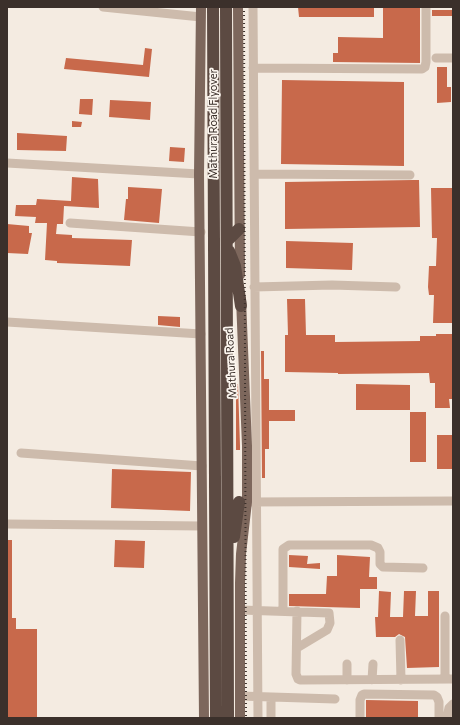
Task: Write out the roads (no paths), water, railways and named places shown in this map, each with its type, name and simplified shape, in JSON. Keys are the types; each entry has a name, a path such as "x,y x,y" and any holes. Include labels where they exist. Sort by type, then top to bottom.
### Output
{"highway":[{"name":"Mathura Road","path":"213,7 216,718"},
{"name":"Mathura Road Flyover","path":"226,7 227,244"},
{"path":"239,229 227,244 235,266 241,306"},
{"name":"Mathura Road","path":"227,244 242,502"},
{"path":"228,718 228,580 242,502"}],"main road":[{"name":"Mathura Road","path":"238,7 239,229 247,446 242,502 240,718"},
{"path":"201,12 199,174 201,232 204,718"}],"street":[{"path":"103,7 201,12"},
{"path":"253,7 254,287 242,502 257,611 258,718"},
{"path":"253,68 422,69 425,67 426,62 426,7"},
{"path":"436,58 453,58"},
{"path":"7,163 199,174"},
{"path":"254,174 410,175"},
{"path":"70,223 201,232"},
{"path":"254,287 332,285 396,287"},
{"path":"7,322 201,334"},
{"path":"21,453 202,466"},
{"path":"242,502 453,501"},
{"path":"7,524 202,526"},
{"path":"283,611 283,549 289,545 371,545 378,548 380,552 380,564 383,567 423,568"},
{"path":"240,610 327,612 329,614 330,623 328,628 298,648"},
{"path":"297,611 298,648 296,674 300,680 449,679 445,616"},
{"path":"400,640 401,680"},
{"path":"347,664 347,680"},
{"path":"372,680 373,664"},
{"path":"360,718 361,697 364,694 434,695 439,702 439,718"},
{"path":"240,696 335,699"},
{"path":"271,697 271,718"},
{"path":"447,718 449,708 453,704"}],"railway":[{"path":"244,7 246,718"}]}
